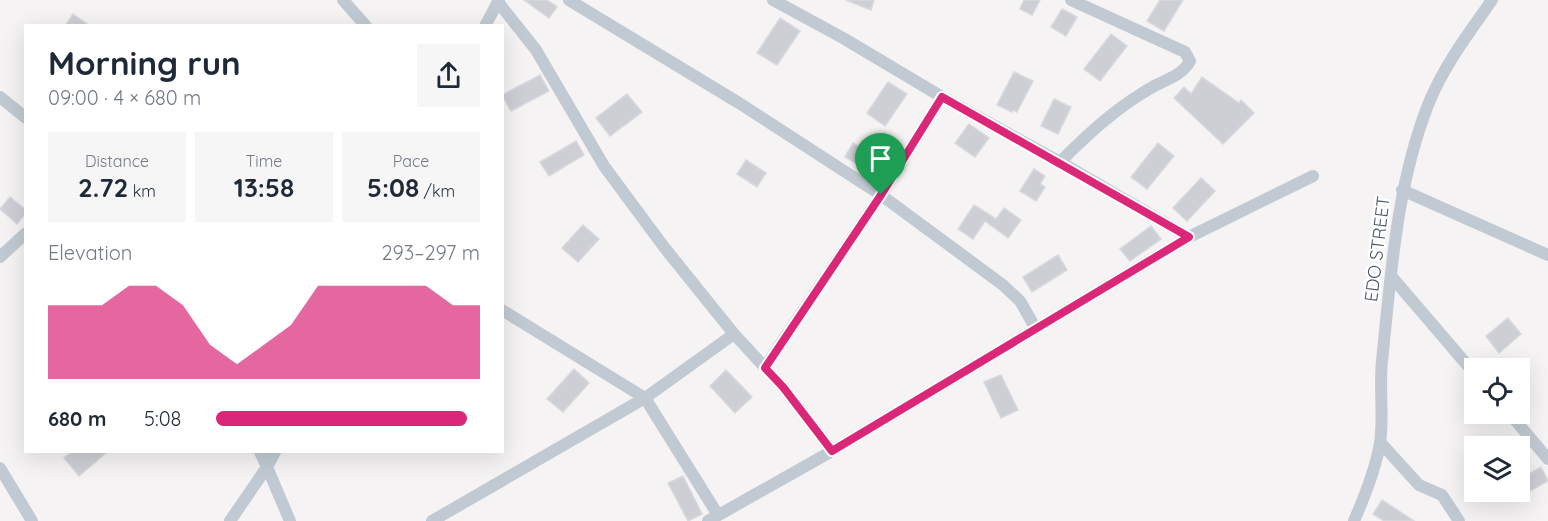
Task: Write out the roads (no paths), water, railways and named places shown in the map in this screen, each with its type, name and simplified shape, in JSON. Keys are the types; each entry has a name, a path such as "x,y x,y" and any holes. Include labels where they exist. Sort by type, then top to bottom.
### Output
{"street":[{"path":"343,0 358,22"},
{"path":"569,0 739,103 881,195 1003,285 1020,301 1036,328"},
{"path":"773,0 1189,237"},
{"path":"1060,162 1097,125 1142,93 1185,70 1190,61 1185,52 1071,0"},
{"name":"EDO STREET","path":"1354,521 1375,463 1380,442 1382,367 1402,190 1429,104 1453,54 1492,0"},
{"path":"486,24 498,1 536,50 604,166 664,247 734,334 783,387 832,451"},
{"path":"0,97 24,116"},
{"path":"765,368 881,195 942,97"},
{"path":"504,311 645,398 713,518 832,451 1189,237 1313,176"},
{"path":"1402,190 1548,255"},
{"path":"0,257 24,235"},
{"path":"1391,276 1464,361"},
{"path":"432,521 645,398 734,334"},
{"path":"1518,424 1548,459"},
{"path":"1380,442 1419,485 1442,495 1459,521"},
{"path":"260,453 290,521"},
{"path":"230,521 274,453"},
{"path":"0,468 33,521"}]}
